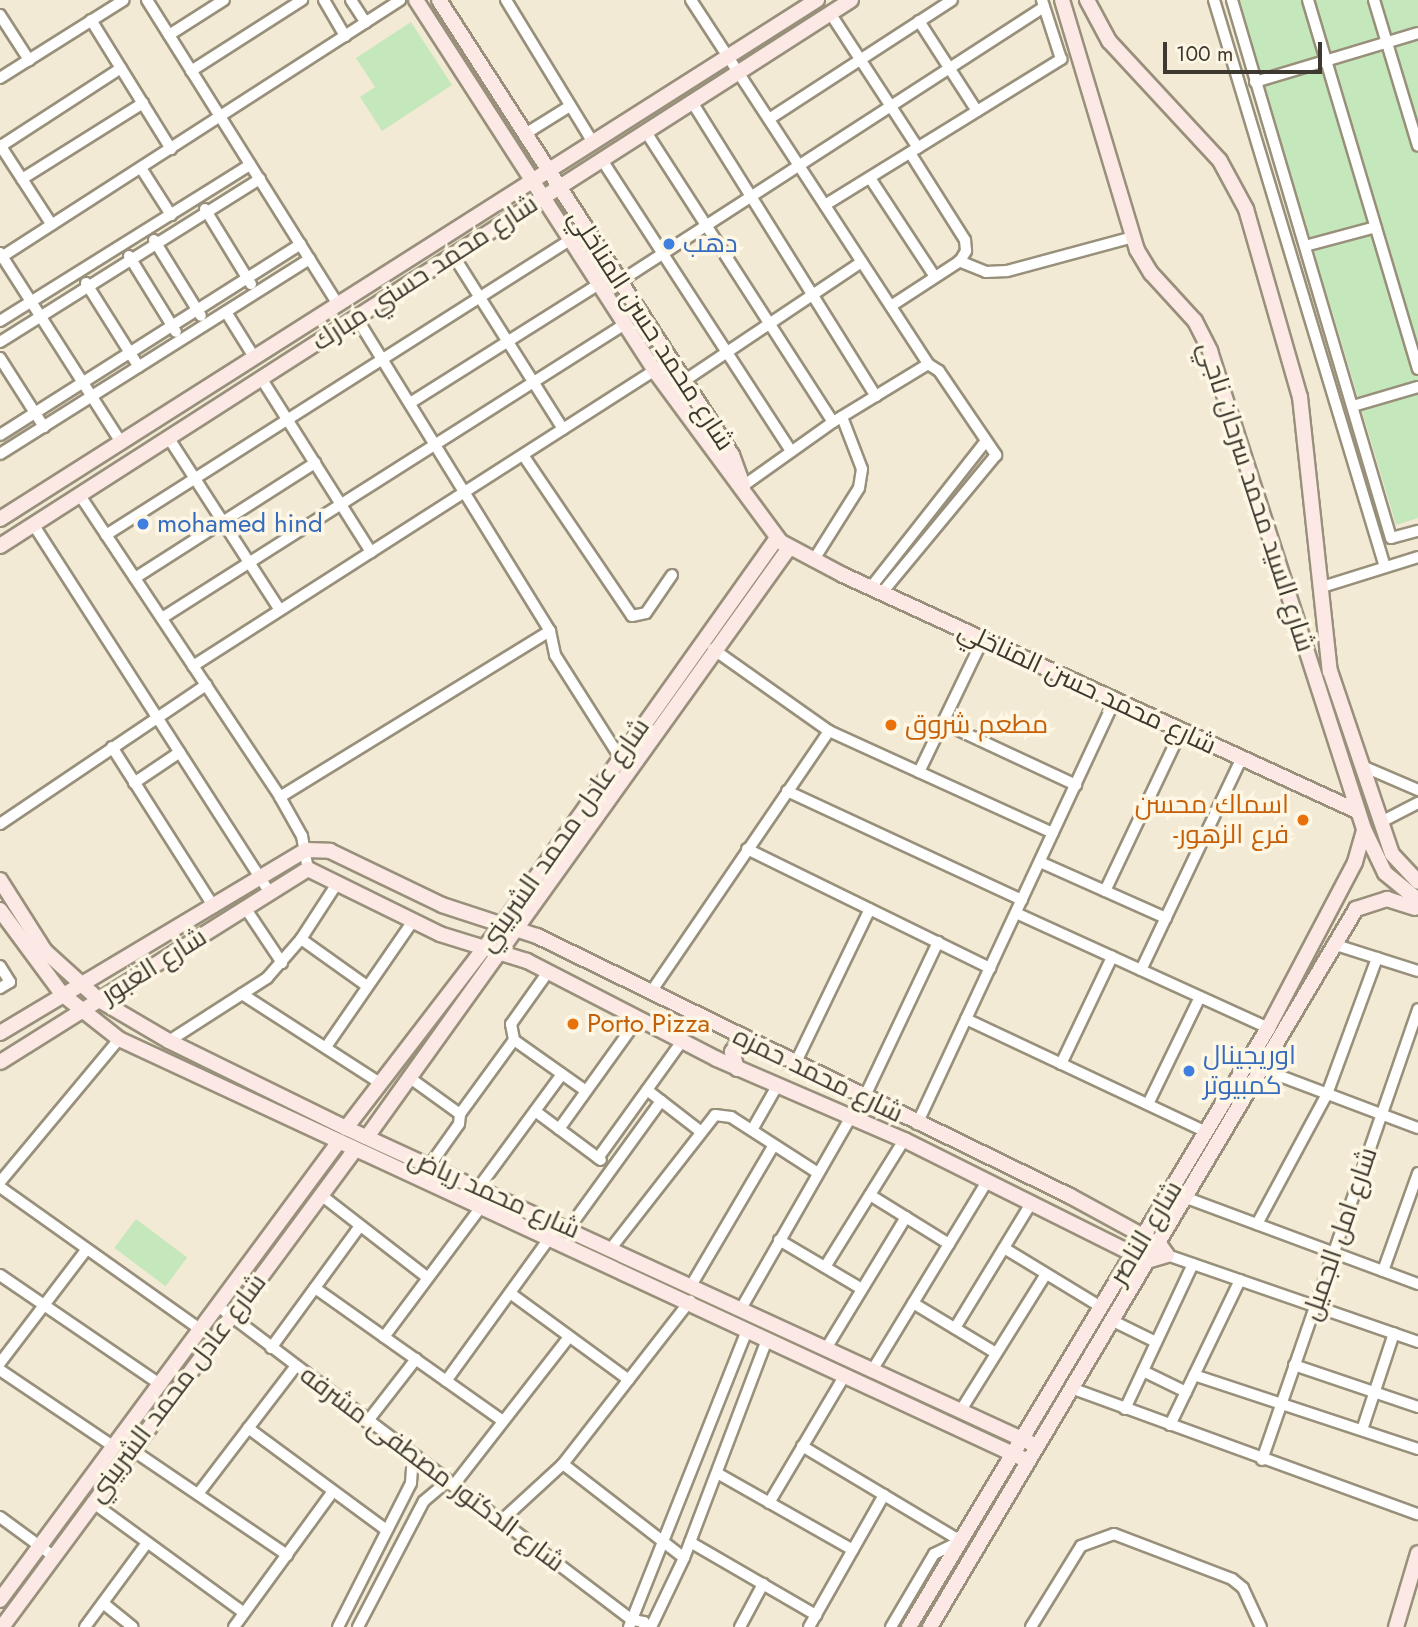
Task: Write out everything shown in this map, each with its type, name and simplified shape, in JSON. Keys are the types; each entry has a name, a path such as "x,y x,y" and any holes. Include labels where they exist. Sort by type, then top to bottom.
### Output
{"street":[{"path":"0,78 124,0"},
{"path":"147,0 338,303"},
{"path":"169,35 224,0"},
{"path":"191,71 302,0"},
{"path":"324,0 345,36"},
{"path":"351,0 366,23"},
{"path":"121,442 1,256 400,0"},
{"name":"شارع محمد حسن المناخلي","path":"415,0 654,370 721,465 743,486 777,538 813,561 1357,811"},
{"path":"506,0 592,141"},
{"path":"706,0 694,3 929,364 939,371 996,455 940,522 877,590"},
{"name":"شارع محمد حسني مبارك","path":"0,519 817,0"},
{"name":"شارع محمد حسني مبارك","path":"0,546 851,0"},
{"path":"769,119 952,0"},
{"name":"شارع السيد محمد سرحان ناجي","path":"1062,0 1133,237 1151,273 1187,312 1206,341 1304,637 1357,811"},
{"name":"شارع السيد محمد سرحان ناجي","path":"1087,0 1101,32 1220,162 1241,197 1300,397 1322,630 1330,671 1381,822"},
{"path":"1214,0 1385,567"},
{"path":"1231,0 1391,538 1418,531"},
{"path":"1308,0 1418,369"},
{"path":"1374,0 1418,146"},
{"name":"شارع محمد حسن المناخلي","path":"446,2 547,170 732,455 743,486"},
{"path":"619,282 950,68 1043,4 1061,59 825,205"},
{"path":"830,13 891,106 965,240 966,251 959,261 891,306"},
{"path":"0,15 29,60"},
{"path":"1221,21 1236,16"},
{"path":"91,20 171,149"},
{"path":"919,21 977,111"},
{"path":"1255,82 1418,33"},
{"path":"52,225 0,146 121,68"},
{"path":"22,179 142,103"},
{"path":"692,103 876,396"},
{"path":"525,134 570,106"},
{"path":"646,132 771,325 838,419 862,469 859,488 813,561"},
{"path":"602,160 791,451"},
{"path":"0,321 250,164"},
{"path":"141,168 170,215"},
{"path":"870,178 935,277"},
{"path":"0,342 260,179"},
{"path":"198,198 257,292"},
{"path":"1305,246 1376,227"},
{"path":"147,229 206,324"},
{"path":"959,261 965,267 986,272 1007,271 1133,237"},
{"path":"106,535 570,240"},
{"path":"0,435 301,244"},
{"path":"122,245 181,340"},
{"path":"453,255 563,429"},
{"path":"0,454 310,259"},
{"path":"669,391 862,262"},
{"path":"78,272 139,367"},
{"path":"410,403 598,284"},
{"path":"226,312 254,357"},
{"path":"356,317 550,631 555,654 619,756"},
{"path":"162,618 625,324"},
{"path":"275,344 287,361"},
{"path":"0,358 44,427"},
{"path":"193,666 669,361"},
{"path":"743,486 838,419 929,364"},
{"path":"261,377 371,552"},
{"path":"1353,406 1418,387"},
{"path":"168,437 280,610"},
{"path":"877,590 930,514 986,442"},
{"path":"523,455 632,616 646,613 672,575"},
{"path":"135,578 315,463"},
{"path":"79,495 280,797 306,850 308,869"},
{"path":"930,514 940,522"},
{"path":"33,524 270,893"},
{"name":"شارع عادل محمد الشربيني","path":"366,1137 518,929 777,538"},
{"name":"شارع عادل محمد الشربيني","path":"346,1128 502,925 619,756 713,649 789,548"},
{"path":"1320,588 1418,557"},
{"path":"1304,637 1322,630"},
{"path":"280,797 550,631"},
{"path":"919,772 983,639"},
{"path":"713,649 829,731 1053,833"},
{"path":"0,824 206,685"},
{"path":"917,1124 1115,700"},
{"path":"943,723 1076,785"},
{"path":"651,992 829,731"},
{"path":"1105,891 1181,731"},
{"path":"112,747 214,907"},
{"path":"134,783 180,752"},
{"path":"1141,970 1241,759"},
{"path":"1360,765 1418,790"},
{"path":"787,791 1022,900"},
{"path":"1418,803 1381,822 1392,854 1418,882"},
{"path":"1357,811 1385,873 1418,900"},
{"name":"شارع الناصر","path":"930,1627 1111,1320 1206,1132 1268,1028 1355,862 1364,829"},
{"path":"747,849 990,968"},
{"name":"شارع محمد حمزه","path":"306,850 339,854 442,905 518,929 1070,1196 1151,1239 1167,1255"},
{"name":"شارع العبور","path":"0,1033 306,850"},
{"path":"1040,862 1166,918"},
{"name":"شارع محمد حمزه","path":"308,869 338,881 413,921 548,972 737,1069 904,1140 1140,1258"},
{"name":"شارع العبور","path":"1,1057 99,1000 308,869"},
{"name":"شارع محمد رياض","path":"0,880 45,951 99,1000 169,1041 346,1128 479,1187 491,1203"},
{"path":"169,1041 242,994 282,963 301,939 338,881"},
{"name":"شارع الناصر","path":"1151,1239 1184,1197 1356,909 1371,901 1394,900 1418,909"},
{"path":"246,909 282,963"},
{"path":"795,1064 870,909"},
{"name":"شارع محمد رياض","path":"1,912 62,994 119,1039 337,1144 521,1214 569,1228 612,1247 1037,1446"},
{"path":"1016,913 1268,1028"},
{"path":"326,1047 413,921"},
{"path":"301,939 368,986"},
{"path":"864,1098 938,942"},
{"path":"1333,944 1418,971"},
{"path":"1061,1064 1112,957"},
{"path":"1257,1224 1328,1094 1377,958"},
{"path":"0,966 10,982 0,988"},
{"path":"548,972 511,1024 514,1040 586,1091"},
{"path":"242,994 380,1083"},
{"path":"1148,1104 1199,997"},
{"name":"شارع امل الجميل","path":"1262,1460 1418,1009"},
{"path":"559,1129 638,1018"},
{"path":"966,1019 1206,1132"},
{"path":"737,1069 732,1052 742,1037"},
{"path":"119,1039 0,1184 201,1330"},
{"path":"430,1165 460,1124 460,1114 514,1040"},
{"path":"598,1158 682,1041"},
{"path":"1259,1068 1418,1128"},
{"path":"479,1187 562,1074"},
{"path":"410,1078 460,1114"},
{"path":"752,1130 777,1086"},
{"path":"647,1090 700,1131"},
{"path":"569,1228 661,1101"},
{"path":"535,1111 612,1168"},
{"path":"612,1247 700,1131 720,1114 752,1130 818,1172"},
{"path":"742,1307 851,1117"},
{"path":"825,1267 904,1140"},
{"name":"شارع عادل محمد الشربيني","path":"0,1600 337,1144"},
{"path":"692,1284 774,1144"},
{"name":"شارع عادل محمد الشربيني","path":"2,1627 354,1150"},
{"path":"1383,1271 1418,1173"},
{"path":"873,1369 988,1180"},
{"path":"321,1195 428,1278"},
{"path":"870,1195 949,1244"},
{"path":"1059,1216 1070,1196"},
{"path":"1184,1197 1418,1284"},
{"path":"955,1328 1032,1202"},
{"path":"384,1337 428,1278 491,1203"},
{"name":"شارع محمد رياض","path":"521,1214 551,1236 1028,1461"},
{"path":"827,1347 906,1217"},
{"path":"271,1348 360,1226"},
{"path":"446,1381 551,1236"},
{"path":"779,1240 862,1289"},
{"path":"0,1363 4,1349 43,1306 87,1248"},
{"path":"1004,1248 1101,1307"},
{"path":"1140,1258 1167,1255 1418,1342"},
{"name":"شارع الناصر","path":"909,1627 1101,1307 1140,1258"},
{"path":"1125,1409 1193,1264"},
{"path":"961,1410 1046,1273"},
{"path":"0,1275 160,1384"},
{"path":"1170,1425 1240,1280"},
{"path":"315,1288 503,1421"},
{"path":"510,1293 629,1380"},
{"path":"501,1521 563,1464 690,1301"},
{"path":"914,1303 996,1353"},
{"name":"شارع الدكتور مصطفى مشرفه","path":"218,1306 413,1457 501,1521 631,1624 639,1619 645,1627"},
{"path":"652,1627 684,1558 768,1339 769,1319"},
{"path":"1111,1320 1156,1342"},
{"path":"631,1624 747,1330"},
{"path":"1362,1430 1394,1333"},
{"path":"358,1627 424,1501 450,1484 569,1336"},
{"path":"367,1422 416,1359"},
{"path":"1294,1365 1418,1407"},
{"path":"198,1494 295,1367"},
{"path":"0,1370 114,1447"},
{"path":"1143,1371 1186,1392"},
{"path":"769,1503 845,1375"},
{"path":"1194,1375 1418,1449"},
{"path":"1071,1388 1262,1460 1418,1514"},
{"path":"248,1428 386,1529"},
{"path":"802,1446 961,1541"},
{"path":"131,1449 287,1555"},
{"path":"338,1627 411,1483 413,1457"},
{"path":"563,1464 684,1558"},
{"path":"717,1473 853,1550"},
{"path":"234,1627 333,1490"},
{"path":"809,1627 884,1495"},
{"path":"92,1502 244,1613"},
{"path":"0,1517 53,1556"},
{"path":"1031,1627 1082,1546 1114,1534 1232,1579 1243,1588 1261,1627"},
{"path":"891,1627 934,1554 947,1543 961,1541"},
{"path":"690,1542 816,1615"},
{"path":"85,1627 147,1543"},
{"path":"1396,1627 1418,1553"},
{"path":"740,1627 763,1584"},
{"path":"103,1603 133,1627"}],"green space":[{"path":"1239,0 1418,0 1418,518 1396,525"},
{"path":"411,22 452,85 382,131 360,97 375,87 356,58"},
{"path":"136,1219 187,1258 165,1286 114,1248"}],"place":[{"name":"دهب","path":"669,244"},
{"name":"mohamed hind","path":"143,524"},
{"name":"مطعم شروق","path":"891,725"},
{"name":"اسماك محسن -فرع الزهور","path":"1303,820"},
{"name":"Porto Pizza","path":"573,1024"},
{"name":"اوريجينال كمبيوتر","path":"1189,1071"}]}
